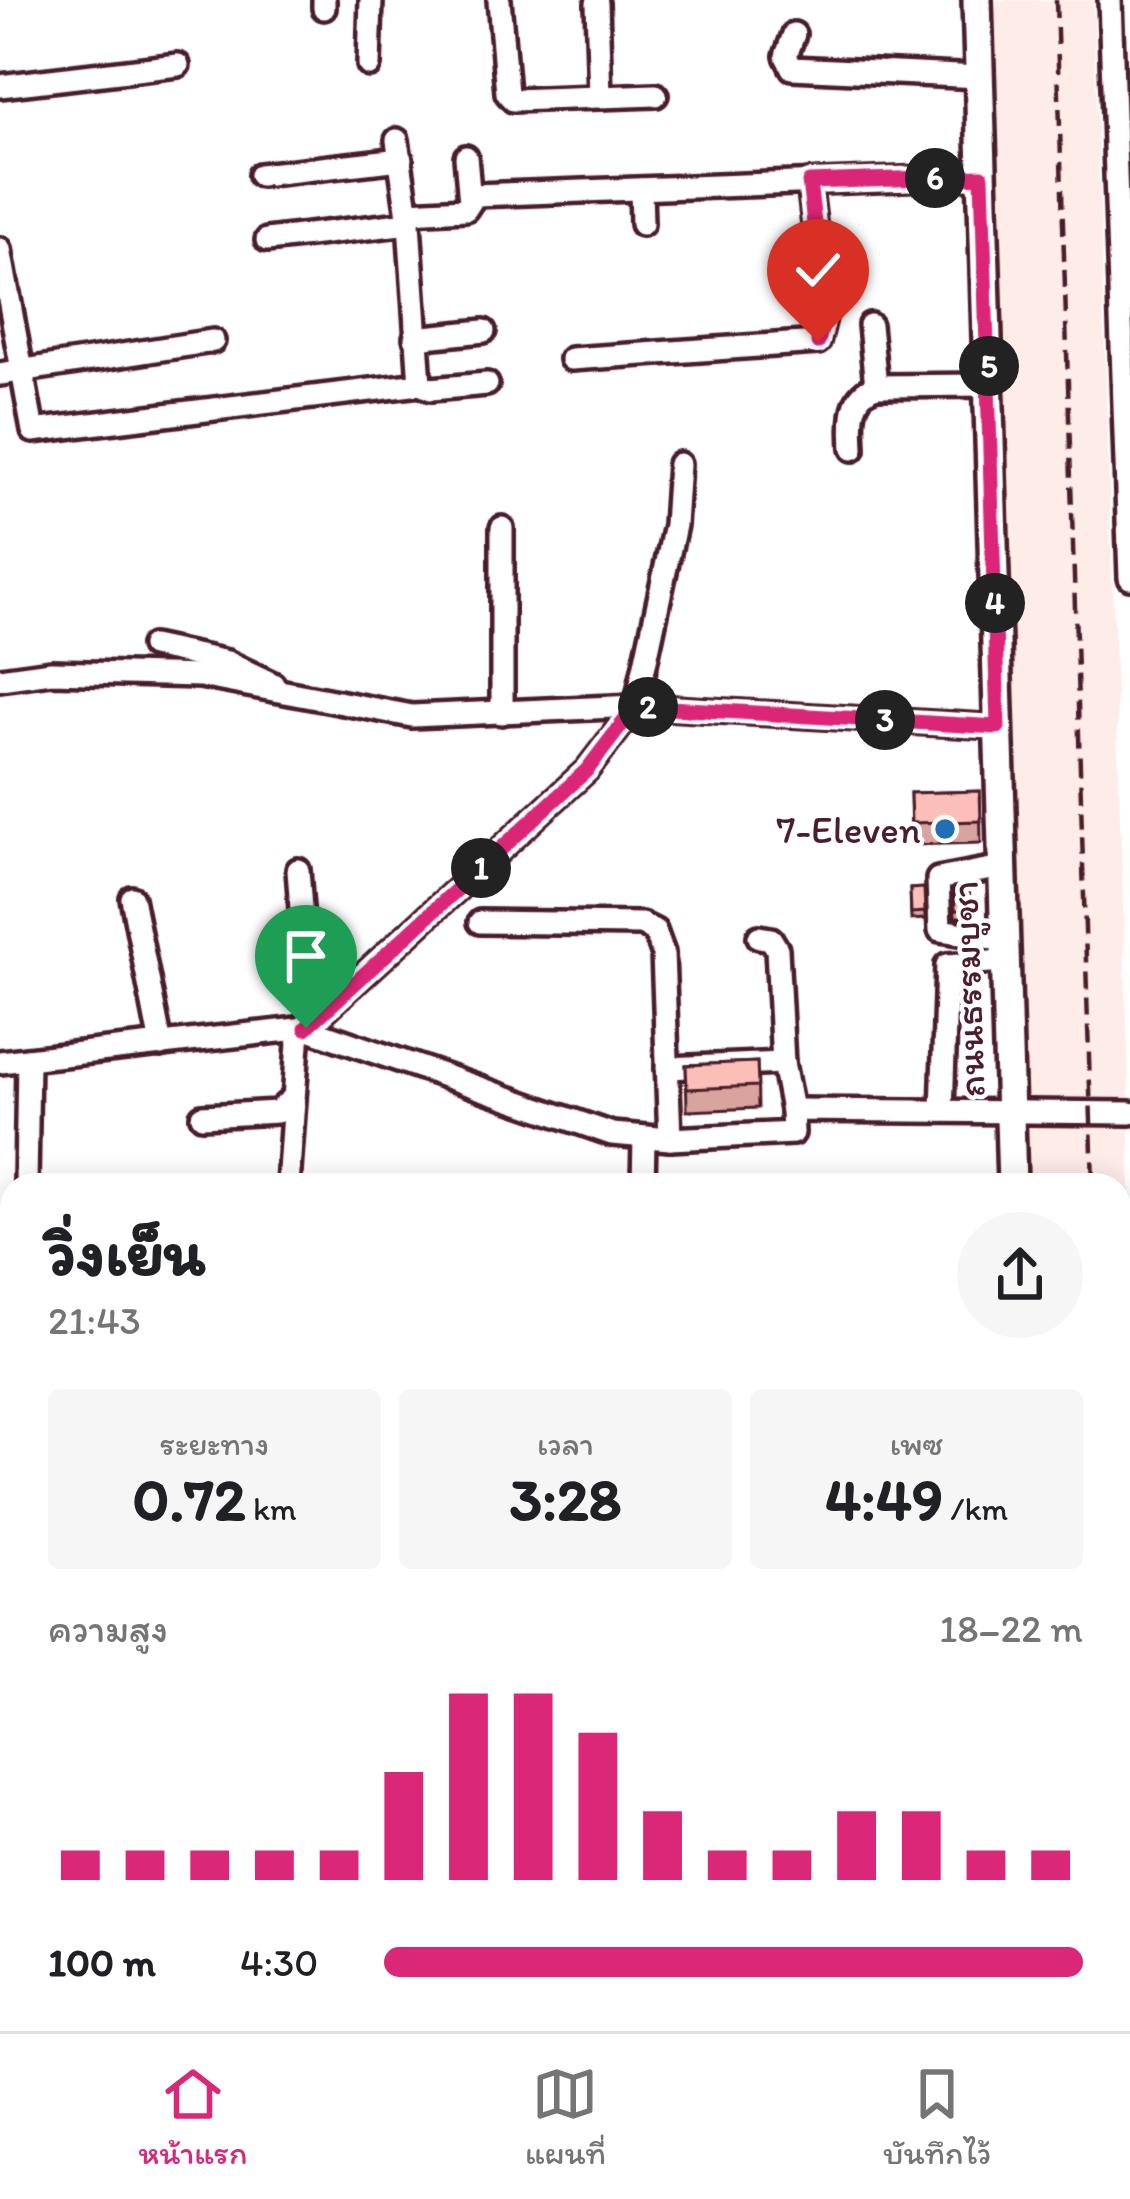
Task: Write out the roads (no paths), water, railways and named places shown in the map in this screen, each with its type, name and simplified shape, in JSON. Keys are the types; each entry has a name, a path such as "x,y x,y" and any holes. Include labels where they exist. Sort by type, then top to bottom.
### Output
{"main road":[{"name":"ถนนธรรมบูชา","path":"976,0 1012,1173"}],"street":[{"path":"369,65 371,0"},
{"path":"499,0 509,97 656,95"},
{"path":"1110,0 1130,578"},
{"path":"596,2 600,97"},
{"path":"794,34 786,56 792,68 979,76"},
{"path":"0,86 178,65"},
{"path":"260,175 399,150 409,218 420,384"},
{"path":"466,158 470,202"},
{"path":"266,240 466,209 475,195 982,176"},
{"path":"571,359 818,342 825,313 809,182"},
{"path":"641,189 642,224"},
{"path":"1,258 11,372 33,430 420,384 430,389 488,384"},
{"path":"870,326 875,386"},
{"path":"416,338 484,331"},
{"path":"11,372 213,341"},
{"path":"853,449 855,405 863,391 875,386 989,385"},
{"path":"305,1028 587,770 636,706 675,525 679,464"},
{"path":"502,528 502,713"},
{"path":"152,646 227,662 283,692"},
{"path":"0,679 52,672 200,676 412,716 636,706 998,727"},
{"path":"1002,867 938,878 940,930 1005,950"},
{"path":"289,1173 293,1098 305,1028 298,870"},
{"path":"132,898 160,1045"},
{"path":"480,922 641,924 655,931 663,953 670,1139"},
{"path":"0,1062 305,1028 578,1125 644,1139 794,1133 784,1064 777,949 771,939 759,937"},
{"path":"942,1111 947,965 1005,950"},
{"path":"26,1173 28,1059"},
{"path":"667,1068 784,1064"},
{"path":"202,1116 277,1112 293,1098"},
{"path":"792,1109 1130,1114"},
{"path":"643,1173 644,1139"}],"railway":[{"path":"1056,0 1093,1173"}],"place":[{"name":"7-Eleven","path":"945,829"}]}
